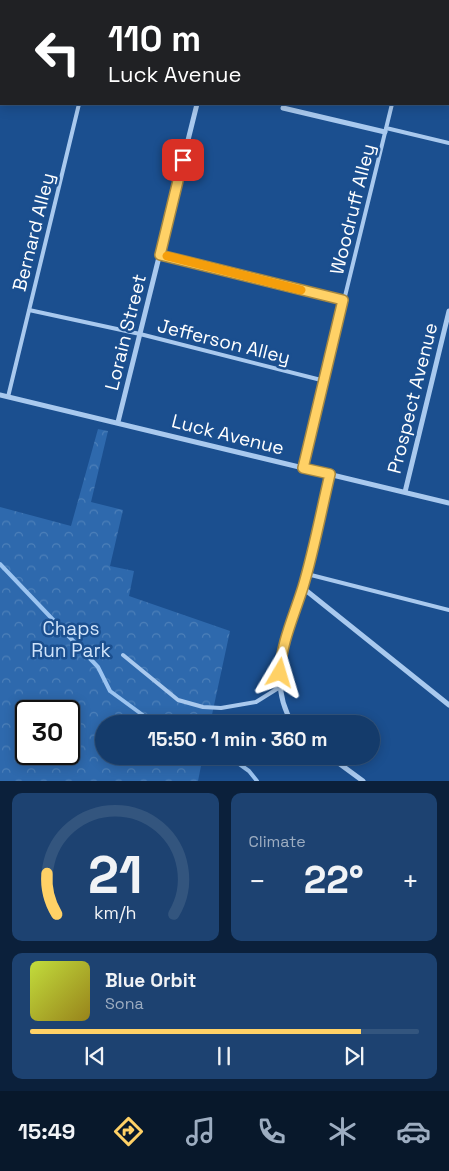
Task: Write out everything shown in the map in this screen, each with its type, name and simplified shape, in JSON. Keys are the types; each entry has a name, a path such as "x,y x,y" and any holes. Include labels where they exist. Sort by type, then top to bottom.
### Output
{"street":[{"name":"Lorain Street","path":"118,422 197,105"},
{"path":"283,108 386,130"},
{"path":"160,255 343,300"},
{"name":"Prospect Avenue","path":"405,492 449,311"},
{"name":"Luck Avenue","path":"0,395 449,503"},
{"path":"288,715 284,706 280,687 281,660 303,588 330,474"},
{"path":"303,588 449,705"},
{"path":"342,765 363,781"}],"lane":[{"name":"Bernard Alley","path":"8,397 78,105"},
{"name":"Woodruff Alley","path":"303,468 392,105"},
{"path":"386,130 449,143"},
{"name":"Jefferson Alley","path":"29,310 140,334 325,381"},
{"path":"306,574 449,610"},
{"path":"123,656 178,700 203,707 221,708 256,702 280,687"}],"green space":[{"name":"Chaps Run Park","path":"98,429 108,431 91,502 123,510 110,566 134,571 129,596 230,631 212,715 95,715 95,765 201,765 198,781 0,781 0,507 71,526"}],"waterway":[{"path":"0,564 98,667 110,691 143,715"},
{"path":"241,765 249,771 257,781"}],"slow traffic":[{"path":"167,256 301,290"}],"route":[{"path":"183,160 160,255 343,300 303,468 330,474 303,588 288,631 280,673"}]}
